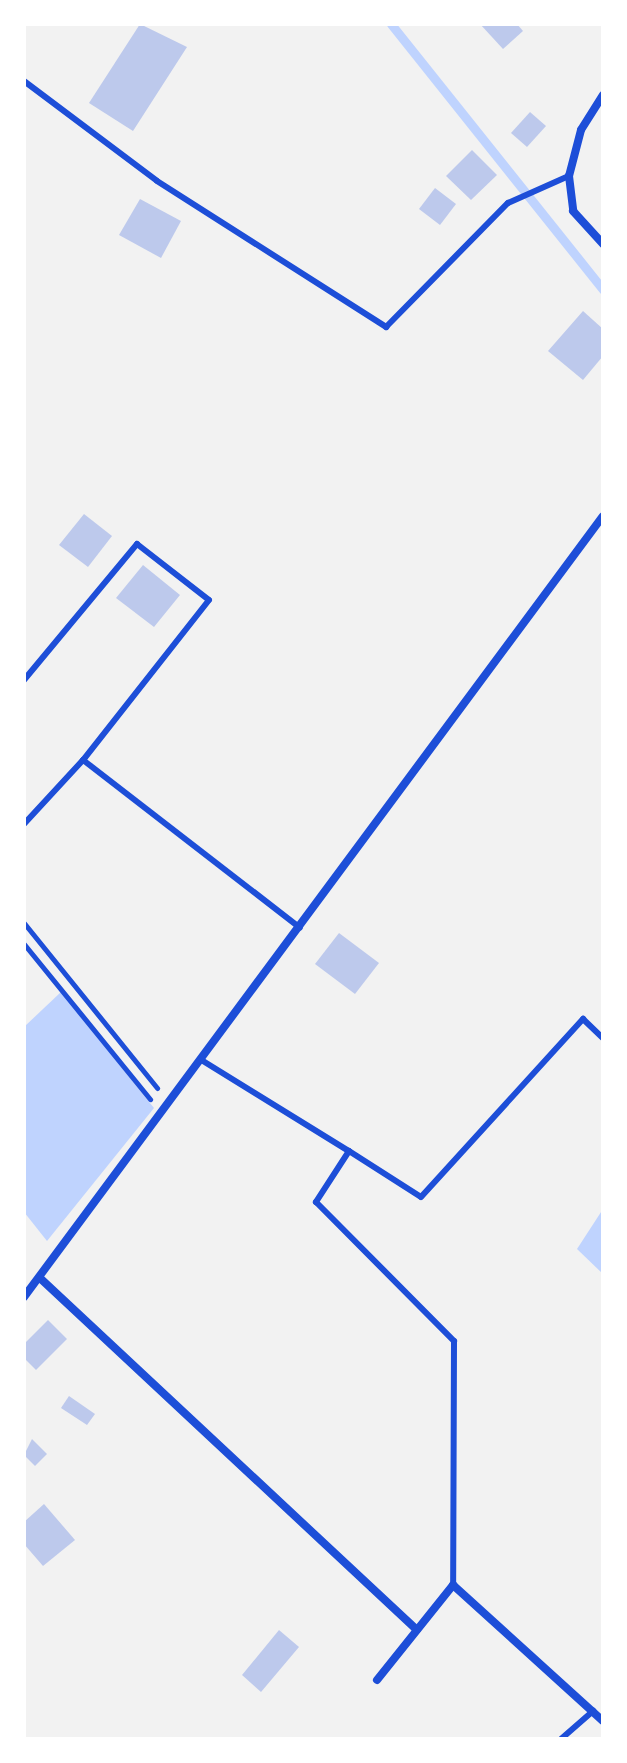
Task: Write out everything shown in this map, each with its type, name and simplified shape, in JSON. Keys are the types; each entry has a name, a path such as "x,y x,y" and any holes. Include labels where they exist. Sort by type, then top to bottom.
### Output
{"street":[{"path":"603,95 581,130 569,176 573,211 603,244"},
{"path":"24,1297 41,1279 172,1103 603,516"},
{"path":"41,1279 417,1630"},
{"path":"377,1680 453,1585 603,1721"}],"lane":[{"path":"24,81 157,181 386,327 508,203 569,176"},
{"path":"24,680 137,544 209,600 83,760 24,824"},
{"path":"83,760 300,928"},
{"path":"203,1061 421,1197 583,1019 603,1038"},
{"path":"349,1151 316,1202 454,1341 453,1585"},
{"path":"561,1739 593,1711"}],"path":[{"path":"24,923 172,1103"},
{"path":"24,944 163,1115"}],"water":[{"path":"61,992 154,1108 47,1241 24,1212 24,1027"},
{"path":"603,1209 603,1274 577,1249"}],"building":[{"path":"140,24 187,47 133,131 89,103"},
{"path":"480,24 517,24 523,31 503,49"},
{"path":"530,112 546,126 527,147 511,133"},
{"path":"472,150 497,175 471,200 446,176"},
{"path":"435,188 456,204 440,225 419,209"},
{"path":"140,199 181,221 161,258 119,235"},
{"path":"583,311 603,329 603,356 583,380 548,351"},
{"path":"84,514 112,536 88,567 59,545"},
{"path":"143,565 180,595 154,627 116,598"},
{"path":"339,933 379,963 355,994 315,964"},
{"path":"48,1320 67,1339 36,1370 24,1358 24,1344"},
{"path":"69,1396 95,1414 87,1425 61,1408"},
{"path":"32,1439 47,1454 35,1466 24,1455"},
{"path":"44,1504 75,1540 43,1566 24,1544 24,1522"},
{"path":"279,1630 299,1647 261,1692 242,1675"}],"waterway":[{"path":"391,24 603,290"}]}
